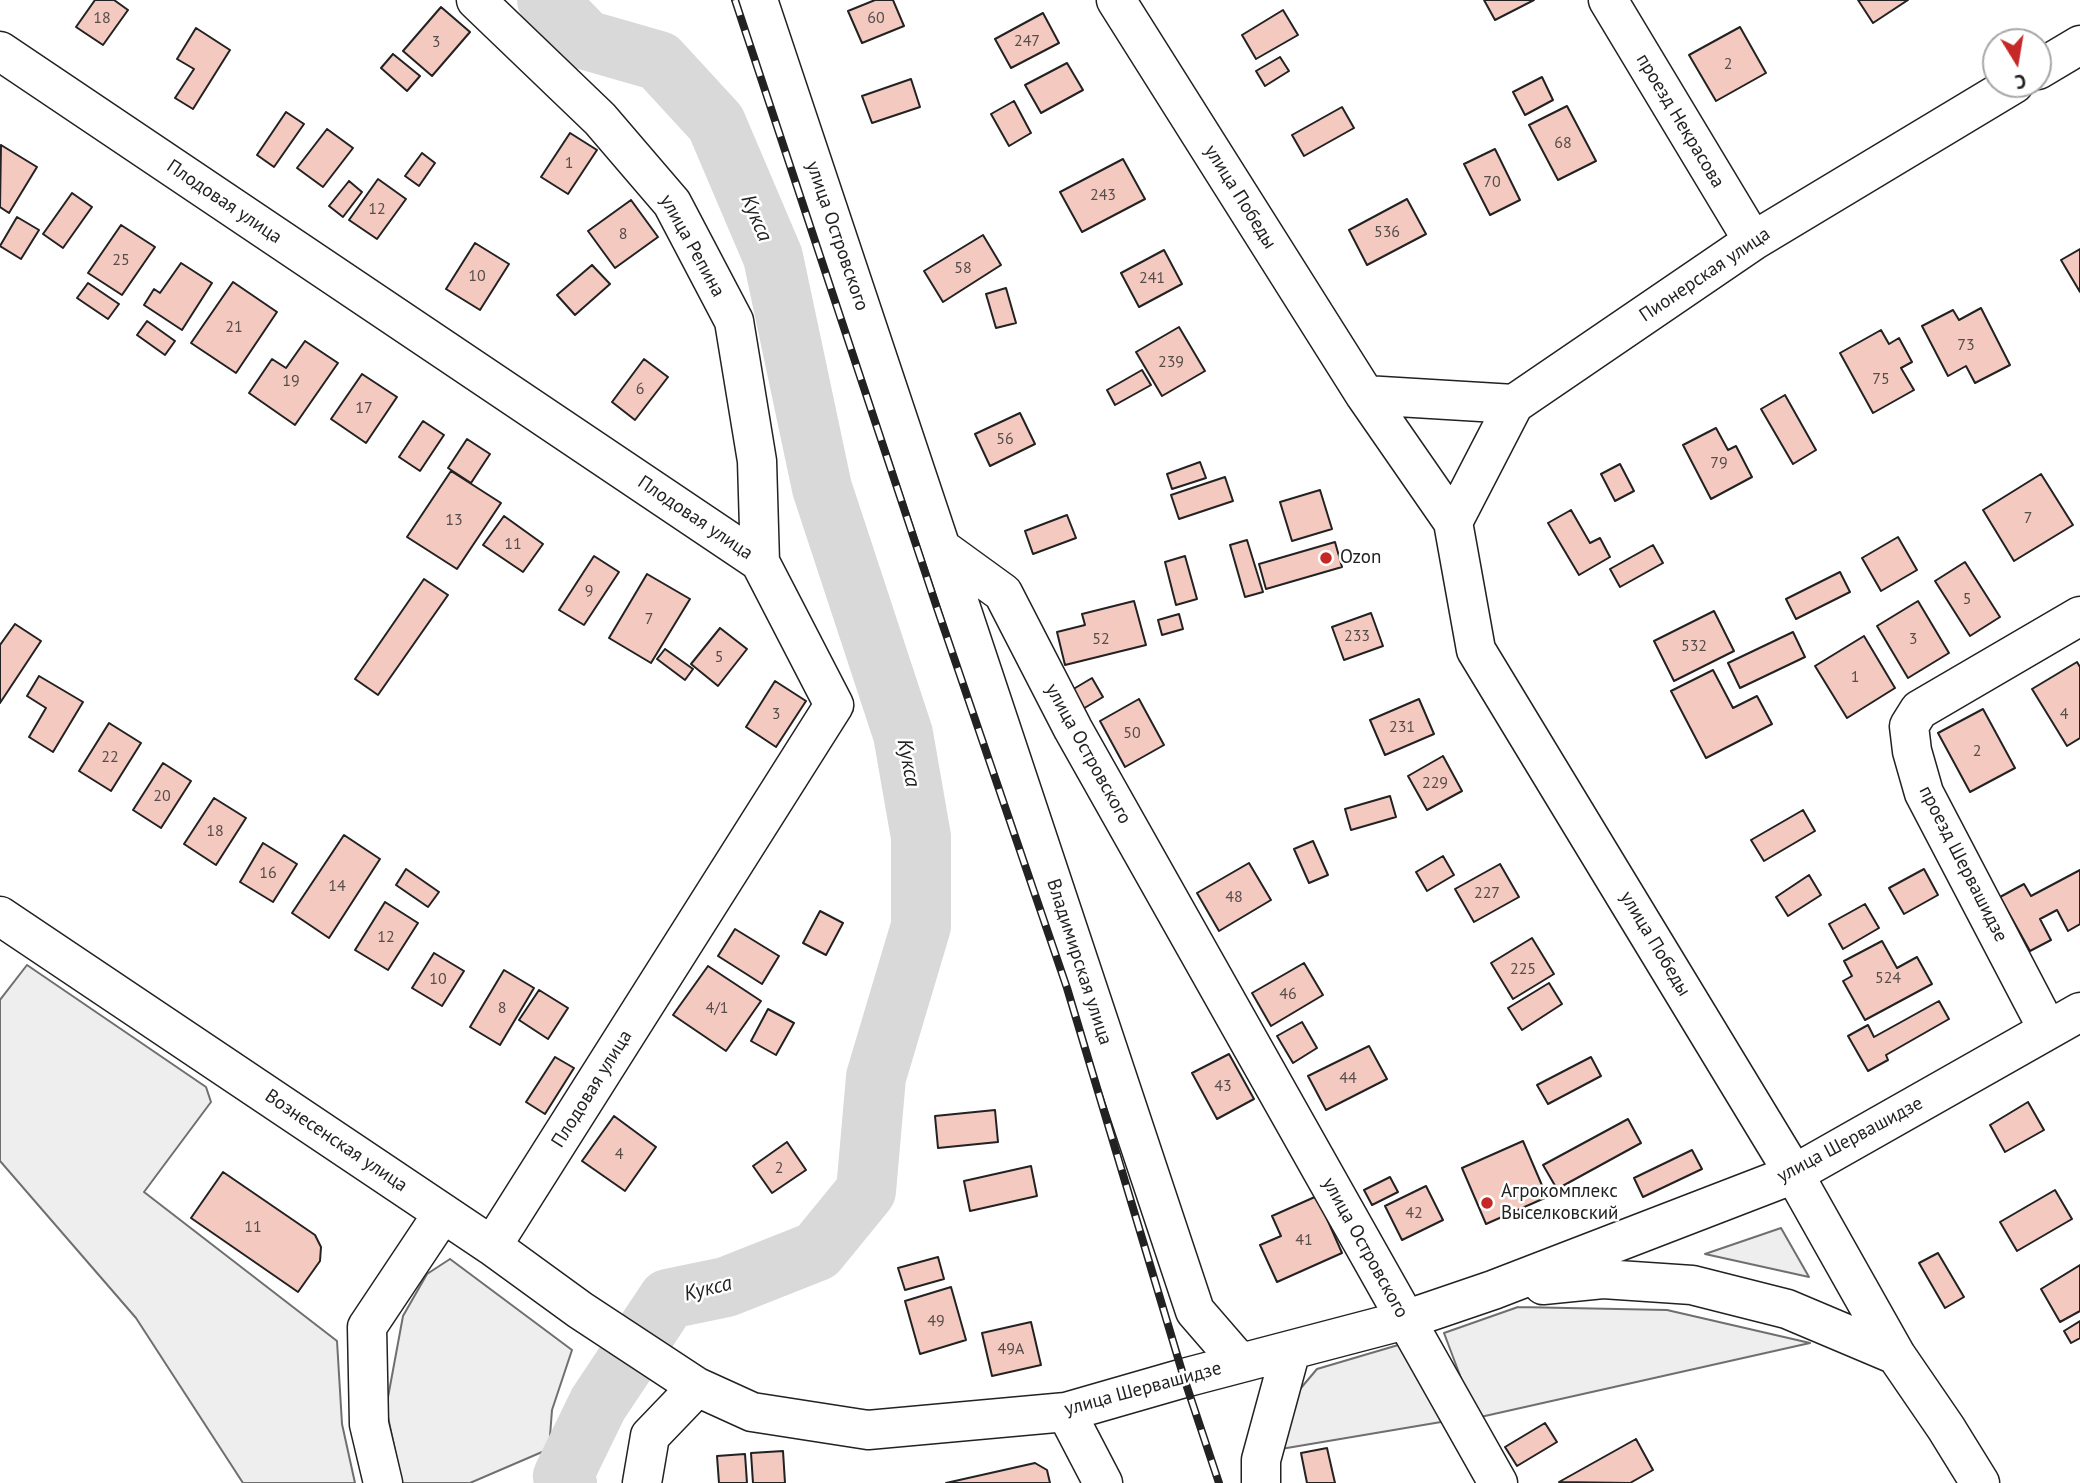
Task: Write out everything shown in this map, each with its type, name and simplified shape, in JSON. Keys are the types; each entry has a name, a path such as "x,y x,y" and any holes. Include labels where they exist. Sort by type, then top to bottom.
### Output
{"street":[{"name":"улица Репина","path":"476,0 600,119 672,202 734,321 757,461 760,562"},
{"name":"улица Островского","path":"758,0 941,548 1003,593 1073,729 1498,1483"},
{"name":"улица Победы","path":"1116,0 1365,395 1453,522 1476,650 1794,1174 1896,1355 1980,1483"},
{"name":"проезд Некрасова","path":"1608,0 1753,241"},
{"path":"2052,61 2080,44"},
{"name":"Плодовая улица","path":"0,51 760,562 834,705 492,1246"},
{"name":"Пионерская улица","path":"1453,522 1514,404 1753,241 1991,98"},
{"path":"1365,395 1514,404"},
{"name":"Владимирская улица","path":"941,548 1195,1311 1240,1363"},
{"name":"проезд Шервашидзе","path":"2064,1021 1924,793 1912,751 1909,726 1919,710 2080,616"},
{"name":"Вознесенская улица","path":"0,916 684,1378"},
{"name":"улица Шервашидзе","path":"684,1378 752,1412 868,1430 1066,1412 1405,1320 1493,1290 1794,1174 2064,1021"},
{"path":"383,1483 369,1424 367,1327 443,1213"},
{"name":"улица Шервашидзе","path":"1493,1290 1603,1279 1692,1285 1787,1309 1896,1355"},
{"path":"1261,1483 1261,1460 1291,1350"},
{"path":"642,1483 650,1436 684,1378"},
{"path":"1066,1412 1103,1483"}],"shaded area":[{"path":"27,965 206,1087 211,1102 144,1192 337,1341 342,1424 355,1483 243,1483 136,1318 0,1161 0,1000"},
{"path":"1781,1228 1809,1277 1705,1254"},
{"path":"450,1259 572,1350 552,1410 549,1449 470,1483 402,1483 386,1408 403,1316 427,1274"},
{"path":"1518,1307 1667,1310 1810,1343 1476,1418 1444,1333"},
{"path":"1405,1343 1447,1421 1275,1450 1295,1395 1317,1369"}],"building":[{"path":"95,0 114,0 128,10 103,45 76,27"},
{"path":"875,0 893,0 904,26 862,43 848,11"},
{"path":"1484,0 1534,0 1495,20"},
{"path":"1858,0 1908,0 1873,23"},
{"path":"441,7 470,32 432,76 403,51"},
{"path":"1283,10 1298,35 1256,59 1242,35"},
{"path":"1043,13 1059,43 1011,68 995,39"},
{"path":"1740,27 1766,73 1716,101 1689,55"},
{"path":"196,28 230,50 193,109 175,98 194,69 177,59"},
{"path":"393,54 420,76 407,91 381,68"},
{"path":"1280,57 1289,71 1265,86 1256,71"},
{"path":"1067,63 1083,90 1041,113 1025,85"},
{"path":"1542,77 1553,100 1525,115 1513,92"},
{"path":"911,79 920,107 872,123 862,96"},
{"path":"1014,101 1031,133 1009,146 991,114"},
{"path":"1567,106 1596,161 1558,180 1529,125"},
{"path":"1342,107 1354,128 1304,156 1292,135"},
{"path":"286,112 304,124 274,167 257,155"},
{"path":"327,129 353,148 323,187 297,168"},
{"path":"570,133 597,150 568,194 541,177"},
{"path":"1,145 37,167 9,213 0,207"},
{"path":"1495,149 1520,200 1490,215 1464,164"},
{"path":"422,153 435,163 419,186 405,176"},
{"path":"1123,159 1145,199 1082,232 1060,192"},
{"path":"378,179 406,199 377,239 349,220"},
{"path":"349,181 362,192 343,217 329,206"},
{"path":"72,193 92,207 63,248 43,234"},
{"path":"1407,199 1426,234 1367,265 1349,230"},
{"path":"631,200 658,237 615,268 588,231"},
{"path":"17,217 39,230 21,259 0,246"},
{"path":"121,225 155,247 122,295 88,273"},
{"path":"983,235 1001,265 943,302 924,271"},
{"path":"475,243 509,264 480,310 446,289"},
{"path":"2080,249 2080,292 2061,260"},
{"path":"1164,250 1182,284 1139,307 1121,273"},
{"path":"181,263 212,283 182,330 144,305 154,289 160,293"},
{"path":"592,265 610,284 575,315 557,295"},
{"path":"233,282 277,312 236,373 191,343"},
{"path":"88,283 119,304 108,319 77,298"},
{"path":"1006,288 1016,323 996,328 986,294"},
{"path":"1981,308 2010,365 1975,383 1966,366 1948,376 1922,326 1953,310 1959,320"},
{"path":"147,321 175,341 165,355 137,335"},
{"path":"1179,327 1205,371 1162,396 1136,352"},
{"path":"1881,330 1889,344 1899,338 1912,362 1901,368 1914,390 1873,413 1840,353"},
{"path":"305,341 338,363 295,425 249,393 272,359 286,368"},
{"path":"644,359 668,377 635,420 612,402"},
{"path":"1142,370 1151,385 1115,405 1107,390"},
{"path":"362,374 397,397 366,443 331,419"},
{"path":"1785,395 1816,450 1793,464 1761,409"},
{"path":"1020,413 1035,444 990,466 975,434"},
{"path":"423,421 444,435 420,471 399,457"},
{"path":"1716,428 1728,450 1736,446 1752,477 1711,499 1683,445"},
{"path":"467,439 490,454 471,483 448,468"},
{"path":"1200,462 1206,478 1172,489 1167,474"},
{"path":"1620,464 1634,491 1615,501 1601,474"},
{"path":"451,471 501,503 457,569 407,537"},
{"path":"2041,474 2073,525 2014,561 1983,510"},
{"path":"1225,477 1233,501 1179,519 1171,495"},
{"path":"1320,490 1332,529 1292,541 1280,502"},
{"path":"1571,510 1590,543 1600,538 1610,557 1579,575 1548,523"},
{"path":"1067,515 1076,538 1033,554 1025,531"},
{"path":"504,516 543,544 523,572 483,545"},
{"path":"1898,537 1917,570 1881,591 1862,558"},
{"path":"1247,540 1263,592 1245,597 1230,545"},
{"path":"1335,542 1342,567 1266,589 1259,564"},
{"path":"1653,545 1663,563 1620,587 1610,569"},
{"path":"594,556 619,572 584,625 559,610"},
{"path":"1185,556 1197,599 1176,605 1165,562"},
{"path":"1965,562 2000,617 1970,636 1935,581"},
{"path":"1840,572 1850,592 1796,619 1786,599"},
{"path":"647,574 690,599 651,663 609,638"},
{"path":"424,579 448,595 378,695 355,679"},
{"path":"1134,601 1146,645 1065,665 1057,632 1085,625 1082,614"},
{"path":"1918,601 1949,653 1908,678 1877,626"},
{"path":"1714,611 1734,651 1674,681 1654,641"},
{"path":"1371,613 1383,646 1344,660 1332,627"},
{"path":"1179,614 1183,629 1162,635 1158,620"},
{"path":"15,624 41,641 0,703 0,645"},
{"path":"720,628 747,649 718,686 691,664"},
{"path":"1793,632 1805,657 1740,688 1728,663"},
{"path":"1864,636 1895,688 1847,718 1815,666"},
{"path":"665,649 693,669 685,680 657,659"},
{"path":"2077,662 2080,667 2080,738 2067,746 2032,689"},
{"path":"1713,670 1733,708 1757,696 1772,724 1706,758 1671,691"},
{"path":"39,676 83,702 53,752 29,737 46,708 27,696"},
{"path":"1092,678 1103,697 1076,713 1065,694"},
{"path":"775,681 806,701 776,747 746,727"},
{"path":"1139,699 1164,745 1125,767 1100,721"},
{"path":"1419,699 1434,734 1385,755 1370,720"},
{"path":"1983,709 2015,768 1970,792 1938,733"},
{"path":"109,723 141,743 111,791 79,771"},
{"path":"1443,756 1462,791 1427,810 1408,776"},
{"path":"163,763 191,781 161,828 133,810"},
{"path":"1390,796 1396,817 1351,830 1345,809"},
{"path":"214,798 246,818 216,865 184,844"},
{"path":"1803,810 1815,831 1764,861 1751,840"},
{"path":"344,835 380,859 329,938 292,913"},
{"path":"1313,841 1328,875 1309,883 1294,849"},
{"path":"263,843 297,864 273,902 240,882"},
{"path":"1443,856 1454,875 1427,891 1416,872"},
{"path":"1249,863 1271,900 1219,931 1197,893"},
{"path":"1500,864 1519,897 1474,922 1455,889"},
{"path":"406,869 439,892 428,907 396,885"},
{"path":"1924,869 1938,895 1904,914 1889,888"},
{"path":"2080,870 2080,924 2068,931 2057,910 2040,919 2051,940 2030,951 2000,897 2024,884 2031,896"},
{"path":"1809,875 1821,895 1788,916 1776,897"},
{"path":"385,902 418,923 388,970 355,950"},
{"path":"1865,904 1879,928 1843,949 1829,924"},
{"path":"820,911 843,923 826,955 803,943"},
{"path":"735,929 779,956 762,984 718,956"},
{"path":"1532,938 1554,974 1513,999 1491,963"},
{"path":"1882,941 1897,968 1917,957 1932,984 1865,1020 1843,981 1852,976 1844,961"},
{"path":"434,953 464,971 442,1006 412,988"},
{"path":"1304,963 1323,995 1271,1026 1252,993"},
{"path":"708,966 761,1001 726,1051 673,1015"},
{"path":"504,970 534,988 500,1045 470,1027"},
{"path":"1549,983 1562,1004 1522,1030 1508,1008"},
{"path":"539,990 568,1008 548,1039 519,1020"},
{"path":"1939,1001 1949,1019 1886,1055 1888,1060 1868,1071 1848,1036 1868,1025 1874,1037"},
{"path":"768,1009 794,1023 776,1055 751,1041"},
{"path":"1302,1022 1317,1048 1293,1063 1277,1036"},
{"path":"1369,1046 1387,1079 1326,1110 1308,1076"},
{"path":"1229,1054 1254,1099 1217,1119 1192,1073"},
{"path":"555,1057 574,1068 545,1114 526,1102"},
{"path":"1591,1057 1601,1076 1548,1104 1537,1085"},
{"path":"2028,1102 2044,1130 2005,1152 1990,1125"},
{"path":"995,1110 998,1142 938,1148 935,1116"},
{"path":"614,1116 656,1147 625,1191 582,1161"},
{"path":"1628,1119 1641,1143 1557,1189 1543,1165"},
{"path":"1523,1141 1547,1197 1486,1224 1462,1168"},
{"path":"787,1142 806,1170 772,1193 753,1166"},
{"path":"1692,1150 1702,1169 1643,1197 1634,1178"},
{"path":"1031,1166 1037,1196 970,1211 964,1181"},
{"path":"223,1172 315,1235 321,1247 320,1261 298,1292 191,1218"},
{"path":"1390,1177 1398,1192 1372,1205 1364,1190"},
{"path":"1426,1186 1443,1220 1402,1240 1385,1206"},
{"path":"2055,1190 2072,1219 2017,1251 2000,1222"},
{"path":"1317,1196 1342,1253 1277,1282 1260,1245 1281,1236 1272,1216"},
{"path":"1938,1253 1964,1297 1945,1308 1919,1263"},
{"path":"938,1257 944,1279 905,1290 898,1268"},
{"path":"2080,1265 2080,1311 2060,1322 2041,1289"},
{"path":"951,1287 966,1340 920,1354 905,1301"},
{"path":"2080,1321 2080,1338 2071,1343 2064,1331"},
{"path":"1031,1322 1041,1365 992,1376 982,1333"},
{"path":"1545,1423 1557,1442 1517,1466 1505,1447"},
{"path":"1636,1439 1653,1470 1630,1483 1559,1482"},
{"path":"1327,1448 1335,1483 1307,1483 1301,1453"},
{"path":"783,1451 785,1483 753,1483 751,1453"},
{"path":"745,1454 747,1483 719,1483 717,1456"},
{"path":"1035,1463 1047,1470 1050,1483 946,1483"}],"waterway":[{"name":"Кукса","path":"547,0 586,40 659,61 716,123 773,257 822,488 903,734 921,837 921,926 876,1077 866,1191 817,1251 726,1287 668,1299 598,1404 563,1476 567,1483"}],"railway":[{"path":"735,0 937,608 1067,988 1184,1378 1219,1483"}],"place":[{"name":"Ozon","path":"1326,558"},
{"name":"Агрокомплекс Выселковский","path":"1487,1203"}]}
